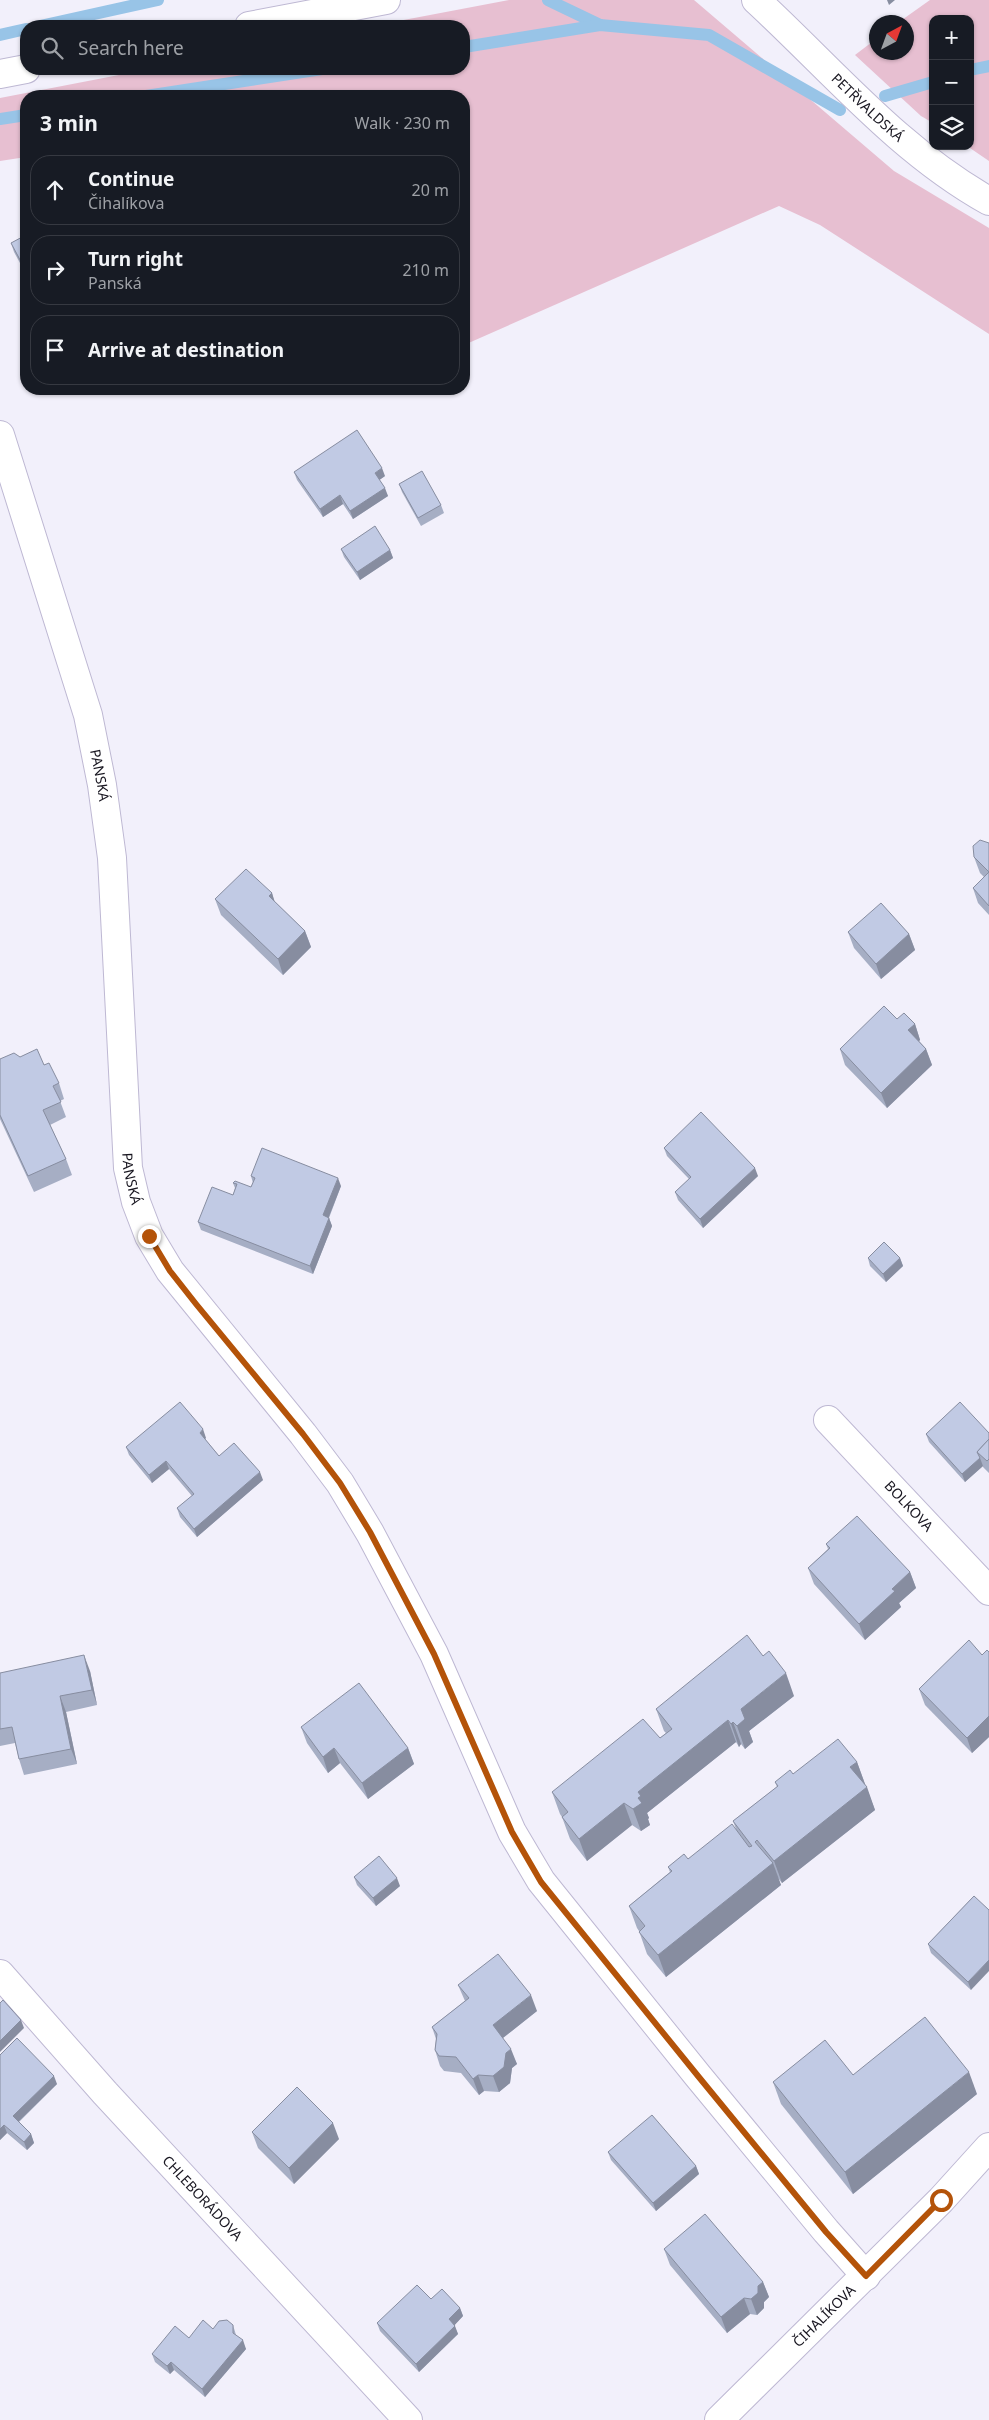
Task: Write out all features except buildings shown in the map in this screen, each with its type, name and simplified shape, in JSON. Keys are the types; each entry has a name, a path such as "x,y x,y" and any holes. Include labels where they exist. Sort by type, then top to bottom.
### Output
{"street":[{"path":"280,20 386,0"},
{"name":"PETŘVALDSKÁ","path":"756,0 901,141 970,190 989,201"},
{"path":"0,74 20,70"},
{"name":"PANSKÁ","path":"0,435 88,715 102,785 112,858 128,1168 136,1202 149,1236 170,1271 303,1434 340,1483 370,1532 434,1654 512,1832 541,1882 740,2128 866,2276"},
{"name":"BOLKOVA","path":"828,1420 989,1591"},
{"name":"CHLEBORÁDOVA","path":"0,1974 128,2119 408,2420"},
{"name":"ČIHALÍKOVA","path":"719,2420 866,2276 941,2200 989,2147"}],"shaded area":[{"path":"509,0 694,0 894,171 989,228 989,334 820,225 779,206 470,342 470,90 41,90 119,75 470,75 470,20 404,20"},
{"path":"930,0 989,0 989,161 973,150 974,15 929,15 929,121 921,116 855,55 869,44 869,60 914,60 914,15 909,15"},
{"path":"20,94 20,158 0,161 0,98"}],"waterway":[{"path":"67,20 158,0"},
{"path":"548,0 600,25"},
{"path":"470,46 600,25 709,35 840,110"},
{"path":"0,35 20,30"},
{"path":"974,69 989,66"},
{"path":"185,90 283,75"},
{"path":"885,96 929,83"},
{"path":"0,119 20,116"}],"route":[{"path":"149,1236 170,1271 303,1434 340,1483 370,1532 434,1654 512,1832 541,1882 826,2232 866,2276 941,2200"}]}
